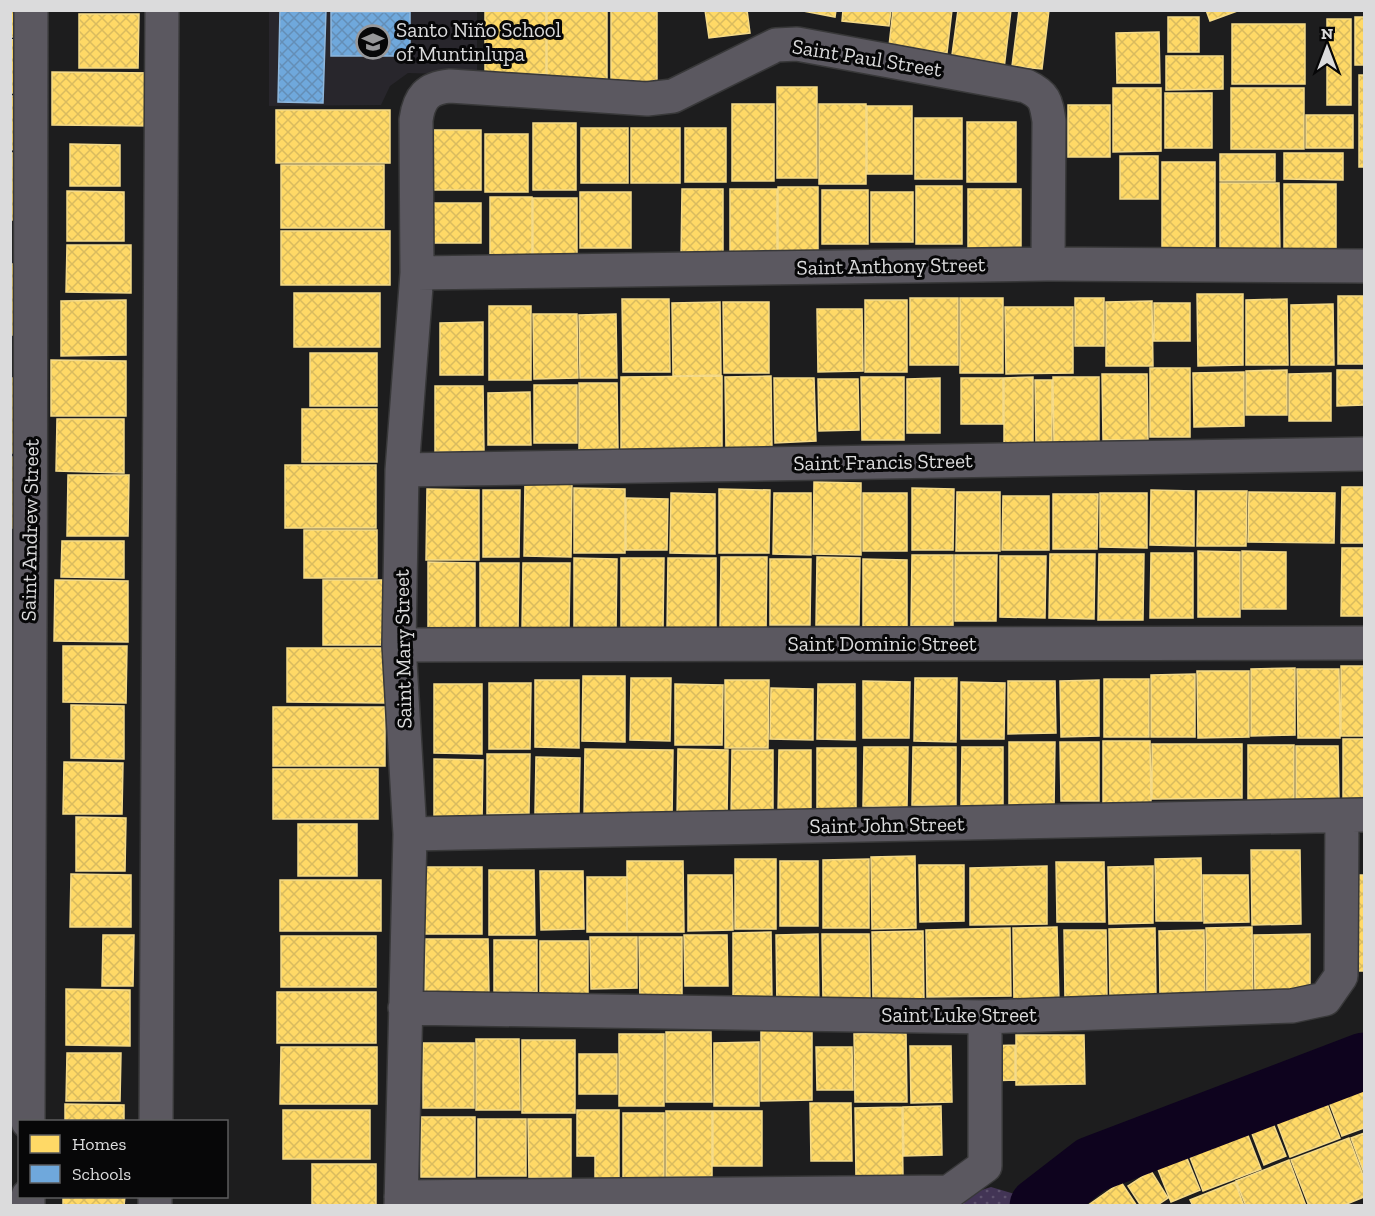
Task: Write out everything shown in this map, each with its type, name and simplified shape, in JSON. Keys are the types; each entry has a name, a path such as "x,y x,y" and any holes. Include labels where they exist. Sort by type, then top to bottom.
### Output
{"street":[{"name":"Saint Andrew Street","path":"28,1120 19,730 22,360 31,10"},
{"path":"156,1120 162,10"},
{"name":"Saint Paul Street","path":"424,94 436,87 450,86 647,99 673,96 776,45 797,44 1026,86 1039,92 1046,104 1049,121 1048,264"},
{"name":"Saint Mary Street","path":"401,1201 410,834 399,645 402,470 417,273 416,120 418,105 424,94"},
{"name":"Saint Anthony Street","path":"417,273 1048,264 1365,266"},
{"name":"Saint Francis Street","path":"402,470 1365,454"},
{"name":"Saint Dominic Street","path":"399,645 1365,643"},
{"name":"Saint John Street","path":"410,834 1353,816"},
{"name":"Saint Luke Street","path":"405,1008 985,1017 1292,1006 1325,999 1341,976 1353,816"},
{"path":"401,1201 949,1192 985,1166 985,1017"}],"shaded area":[{"name":"Santo Niño School of Muntinlupa","path":"269,11 477,11 477,75 408,73 390,86 381,105 269,106"},
{"path":"991,1187 1028,1198 1017,1205 932,1206"}],"building: Homes":[{"path":"10,10 23,10 23,37 10,37"},
{"path":"485,10 546,10 546,74 485,74"},
{"path":"547,10 607,10 607,89 547,89"},
{"path":"611,10 657,10 657,92 611,92"},
{"path":"705,10 747,10 750,33 709,38"},
{"path":"798,10 836,10 835,17"},
{"path":"843,10 891,10 889,26 842,21"},
{"path":"893,10 952,10 947,53 889,46"},
{"path":"958,10 1011,10 1004,69 951,62"},
{"path":"1019,10 1049,10 1042,69 1012,66"},
{"path":"1206,10 1240,10 1210,21"},
{"path":"79,14 139,14 138,68 79,68"},
{"path":"1168,17 1199,17 1199,52 1168,52"},
{"path":"1355,17 1364,17 1364,65 1355,65"},
{"path":"1327,19 1351,19 1351,105 1327,105"},
{"path":"1232,24 1305,24 1305,84 1232,84"},
{"path":"1159,32 1160,83 1117,83 1116,33"},
{"path":"23,39 24,93 10,93 10,40"},
{"path":"1166,56 1223,56 1223,89 1166,90"},
{"path":"52,72 156,73 156,126 52,125"},
{"path":"1359,75 1364,75 1364,167 1359,167"},
{"path":"777,87 817,87 817,178 777,178"},
{"path":"1113,88 1161,88 1161,151 1113,152"},
{"path":"1231,88 1304,88 1304,149 1231,149"},
{"path":"1165,93 1212,93 1212,148 1165,148"},
{"path":"10,96 19,96 19,149 10,150"},
{"path":"732,104 774,104 774,181 732,181"},
{"path":"819,104 866,104 866,184 819,184"},
{"path":"1068,105 1110,105 1110,157 1068,157"},
{"path":"867,106 912,106 912,174 867,174"},
{"path":"276,110 390,110 390,163 276,163"},
{"path":"1306,115 1353,115 1353,148 1306,148"},
{"path":"915,118 962,118 962,179 915,179"},
{"path":"967,122 1016,122 1016,182 967,182"},
{"path":"533,123 576,123 576,190 533,190"},
{"path":"581,128 628,128 628,183 581,183"},
{"path":"631,128 680,128 680,183 631,183"},
{"path":"685,128 726,128 726,182 685,182"},
{"path":"428,130 481,130 481,190 428,190"},
{"path":"485,134 528,134 528,192 485,192"},
{"path":"70,144 120,145 120,186 70,186"},
{"path":"10,153 13,153 14,220 10,220"},
{"path":"1284,153 1343,153 1343,180 1284,179"},
{"path":"1220,154 1275,154 1275,181 1220,181"},
{"path":"1120,156 1158,156 1158,199 1120,199"},
{"path":"1162,162 1215,162 1215,254 1162,254"},
{"path":"281,165 384,165 384,228 281,228"},
{"path":"1220,183 1279,183 1280,255 1220,255"},
{"path":"1284,184 1336,184 1336,254 1284,254"},
{"path":"916,186 962,186 962,244 916,244"},
{"path":"778,187 818,187 818,253 778,253"},
{"path":"682,189 723,189 723,259 681,259"},
{"path":"730,189 777,189 777,262 730,262"},
{"path":"968,189 1021,189 1021,257 968,257"},
{"path":"822,190 868,190 868,244 822,244"},
{"path":"67,191 124,192 124,241 67,241"},
{"path":"580,192 631,192 631,248 580,248"},
{"path":"871,192 913,192 913,242 871,242"},
{"path":"490,197 532,197 532,263 490,263"},
{"path":"533,198 577,198 577,255 533,255"},
{"path":"431,203 481,203 481,243 431,243"},
{"path":"281,231 390,231 390,285 281,285"},
{"path":"67,245 131,245 131,293 66,292"},
{"path":"10,264 19,264 19,335 10,335"},
{"path":"294,293 380,293 380,347 294,347"},
{"path":"1197,294 1243,294 1243,365 1198,366"},
{"path":"1338,296 1364,296 1364,364 1338,364"},
{"path":"910,298 958,298 958,365 910,365"},
{"path":"960,298 1003,298 1003,373 960,373"},
{"path":"1075,298 1104,298 1104,346 1075,346"},
{"path":"622,299 669,299 670,372 623,372"},
{"path":"1287,299 1288,365 1246,365 1246,300"},
{"path":"126,300 126,355 61,356 61,301"},
{"path":"865,300 907,300 907,372 865,372"},
{"path":"1152,301 1153,366 1106,366 1106,302"},
{"path":"720,302 721,375 673,376 672,303"},
{"path":"723,302 769,302 769,373 724,373"},
{"path":"1154,303 1190,303 1190,341 1154,341"},
{"path":"1333,304 1334,365 1291,365 1291,305"},
{"path":"489,306 531,306 531,380 489,380"},
{"path":"1005,307 1073,307 1073,373 1006,374"},
{"path":"817,309 862,309 863,371 818,372"},
{"path":"533,314 577,314 578,378 534,379"},
{"path":"616,314 617,378 580,378 579,315"},
{"path":"483,322 483,375 440,375 440,323"},
{"path":"310,353 377,353 377,406 310,406"},
{"path":"51,360 126,361 126,416 51,416"},
{"path":"1150,368 1190,368 1190,437 1150,437"},
{"path":"1287,370 1287,415 1246,415 1246,371"},
{"path":"1337,370 1364,370 1364,405 1337,406"},
{"path":"1244,372 1244,426 1194,427 1193,373"},
{"path":"1331,373 1331,421 1289,421 1289,374"},
{"path":"1102,374 1147,374 1148,440 1103,440"},
{"path":"722,376 722,449 621,450 621,377"},
{"path":"771,376 772,449 726,449 725,377"},
{"path":"861,377 904,377 904,440 862,440"},
{"path":"1033,377 1033,446 1004,446 1004,378"},
{"path":"1053,377 1099,377 1099,446 1054,447"},
{"path":"10,378 15,378 15,453 10,453"},
{"path":"774,378 814,378 816,441 775,443"},
{"path":"940,378 940,433 907,433 907,379"},
{"path":"961,378 1003,378 1003,424 961,424"},
{"path":"818,379 858,379 859,430 819,431"},
{"path":"1035,380 1052,380 1052,445 1036,445"},
{"path":"579,383 617,383 618,449 579,450"},
{"path":"534,385 577,385 577,443 534,443"},
{"path":"435,386 483,386 484,451 435,452"},
{"path":"530,392 531,445 488,445 488,393"},
{"path":"302,409 377,409 377,462 302,462"},
{"path":"57,419 124,419 124,473 56,471"},
{"path":"10,457 19,457 18,528 10,528"},
{"path":"285,465 376,465 376,528 285,528"},
{"path":"68,475 129,475 128,536 67,536"},
{"path":"525,481 572,481 571,557 524,556"},
{"path":"814,482 861,483 861,555 813,554"},
{"path":"1342,487 1364,487 1364,543 1341,543"},
{"path":"574,488 625,489 625,553 574,553"},
{"path":"912,488 954,489 953,550 912,550"},
{"path":"427,489 479,490 479,560 426,560"},
{"path":"719,489 770,490 769,553 719,553"},
{"path":"483,490 520,490 519,557 483,557"},
{"path":"1151,490 1194,491 1194,546 1150,545"},
{"path":"1198,491 1247,491 1246,546 1197,546"},
{"path":"957,492 1000,492 1000,551 956,551"},
{"path":"1249,492 1335,493 1334,543 1248,542"},
{"path":"671,493 715,494 715,554 670,553"},
{"path":"774,493 811,493 811,555 773,554"},
{"path":"863,493 907,493 907,551 863,551"},
{"path":"1100,493 1147,493 1147,548 1100,547"},
{"path":"1053,494 1098,494 1097,549 1053,549"},
{"path":"1003,496 1049,496 1049,550 1002,550"},
{"path":"626,498 668,499 667,550 626,550"},
{"path":"304,530 377,530 377,578 304,578"},
{"path":"62,541 124,541 124,578 61,577"},
{"path":"1342,548 1364,548 1364,616 1341,616"},
{"path":"1198,551 1240,552 1240,617 1198,617"},
{"path":"1242,551 1286,552 1286,609 1242,609"},
{"path":"1151,553 1193,553 1193,618 1150,618"},
{"path":"1050,554 1095,554 1094,619 1049,618"},
{"path":"1099,554 1144,554 1143,620 1098,620"},
{"path":"912,555 953,555 953,626 911,626"},
{"path":"955,555 997,555 996,621 955,621"},
{"path":"1000,556 1046,556 1045,618 1000,617"},
{"path":"721,557 767,557 766,632 720,631"},
{"path":"817,557 860,558 859,625 816,625"},
{"path":"574,558 617,559 616,631 574,630"},
{"path":"621,558 664,558 663,629 621,629"},
{"path":"668,558 716,558 716,632 667,631"},
{"path":"770,559 811,559 810,625 770,625"},
{"path":"863,559 907,560 907,629 863,629"},
{"path":"428,562 475,563 475,633 428,632"},
{"path":"480,563 519,563 518,631 480,631"},
{"path":"523,563 570,563 569,630 522,630"},
{"path":"55,580 128,581 128,642 54,641"},
{"path":"323,580 387,580 387,645 323,645"},
{"path":"63,646 127,646 126,703 63,702"},
{"path":"287,648 387,648 387,703 287,702"},
{"path":"1341,666 1364,666 1364,736 1341,736"},
{"path":"1295,668 1295,735 1251,736 1251,669"},
{"path":"1297,669 1339,669 1340,738 1298,738"},
{"path":"1197,671 1249,671 1249,737 1198,738"},
{"path":"1195,674 1195,737 1151,737 1151,675"},
{"path":"583,676 625,676 625,742 582,741"},
{"path":"631,678 671,678 670,741 630,740"},
{"path":"915,678 957,678 956,742 914,741"},
{"path":"1104,679 1149,679 1149,737 1104,737"},
{"path":"535,680 579,680 579,748 535,747"},
{"path":"725,680 769,680 768,748 725,748"},
{"path":"1099,680 1099,736 1061,737 1060,681"},
{"path":"863,681 910,682 909,738 863,738"},
{"path":"1008,681 1055,681 1056,733 1008,734"},
{"path":"961,682 1005,683 1004,739 961,739"},
{"path":"489,683 531,683 530,749 489,749"},
{"path":"434,684 482,684 482,754 434,753"},
{"path":"675,684 723,685 722,745 675,745"},
{"path":"818,684 855,684 855,740 817,739"},
{"path":"771,688 813,689 813,740 770,739"},
{"path":"71,705 124,706 124,759 71,758"},
{"path":"273,707 385,707 385,766 273,766"},
{"path":"1343,739 1364,739 1364,804 1343,804"},
{"path":"1103,741 1150,741 1151,804 1103,805"},
{"path":"1009,742 1055,742 1054,809 1009,809"},
{"path":"1060,742 1099,742 1099,801 1061,801"},
{"path":"1152,744 1242,744 1242,798 1152,799"},
{"path":"1248,745 1294,745 1294,807 1248,807"},
{"path":"1296,746 1338,746 1339,799 1296,799"},
{"path":"864,747 908,747 907,807 863,806"},
{"path":"913,747 956,747 956,806 912,805"},
{"path":"962,747 1003,747 1003,806 961,806"},
{"path":"817,748 856,748 856,812 817,812"},
{"path":"585,749 673,750 672,819 584,818"},
{"path":"678,749 728,750 727,818 677,817"},
{"path":"732,750 773,750 773,817 731,817"},
{"path":"779,750 811,750 811,815 778,814"},
{"path":"487,754 530,754 529,814 487,814"},
{"path":"536,757 580,758 579,814 535,813"},
{"path":"434,759 483,760 482,821 434,820"},
{"path":"64,762 123,763 122,814 63,814"},
{"path":"273,769 378,769 378,819 273,819"},
{"path":"76,817 126,818 125,871 76,871"},
{"path":"298,824 357,824 357,876 298,876"},
{"path":"1251,850 1300,850 1301,924 1252,925"},
{"path":"915,856 916,928 872,929 871,857"},
{"path":"1201,858 1202,921 1156,921 1155,859"},
{"path":"735,859 776,859 776,929 735,929"},
{"path":"869,859 869,928 823,928 823,860"},
{"path":"627,861 683,861 684,932 627,932"},
{"path":"780,861 818,861 818,926 780,926"},
{"path":"1056,862 1104,862 1105,922 1057,922"},
{"path":"919,865 964,865 964,921 920,922"},
{"path":"1047,866 1047,924 970,925 970,868"},
{"path":"1153,866 1153,923 1109,924 1108,867"},
{"path":"423,867 482,867 482,934 424,934"},
{"path":"489,870 534,870 535,935 489,935"},
{"path":"540,871 583,871 584,929 541,930"},
{"path":"71,874 131,875 131,927 70,927"},
{"path":"688,875 732,875 733,930 688,931"},
{"path":"1203,875 1248,875 1249,922 1204,923"},
{"path":"1357,875 1364,875 1364,971 1357,971"},
{"path":"587,877 627,877 627,932 587,932"},
{"path":"280,880 381,880 381,931 280,931"},
{"path":"1057,927 1059,1001 1014,1002 1013,928"},
{"path":"1252,927 1253,998 1207,999 1206,928"},
{"path":"1010,928 1011,996 927,997 926,930"},
{"path":"1155,928 1156,997 1110,998 1109,929"},
{"path":"1064,930 1106,930 1107,998 1065,999"},
{"path":"1204,930 1205,996 1160,997 1159,931"},
{"path":"923,931 924,1002 873,1002 872,932"},
{"path":"771,932 772,1000 733,1000 733,933"},
{"path":"818,934 819,1007 777,1007 776,935"},
{"path":"822,934 869,934 870,1000 823,1001"},
{"path":"1310,934 1310,993 1255,993 1254,935"},
{"path":"103,935 134,935 133,986 102,986"},
{"path":"684,935 727,935 728,986 685,986"},
{"path":"281,936 376,936 376,987 281,987"},
{"path":"590,937 637,937 637,988 591,989"},
{"path":"639,937 682,937 682,1005 640,1005"},
{"path":"425,939 488,939 489,994 425,994"},
{"path":"494,940 537,940 537,992 494,992"},
{"path":"540,941 588,941 588,995 540,995"},
{"path":"66,989 130,990 130,1046 66,1045"},
{"path":"277,992 376,992 376,1043 277,1043"},
{"path":"761,1030 812,1030 812,1100 761,1101"},
{"path":"666,1032 711,1032 712,1102 666,1102"},
{"path":"906,1033 907,1102 855,1102 854,1034"},
{"path":"619,1034 664,1034 664,1106 619,1106"},
{"path":"1016,1035 1084,1035 1085,1084 1016,1085"},
{"path":"476,1039 519,1039 520,1110 476,1110"},
{"path":"522,1040 575,1040 575,1113 522,1113"},
{"path":"759,1042 759,1106 714,1106 714,1043"},
{"path":"423,1043 474,1043 474,1108 423,1108"},
{"path":"1015,1045 1015,1080 987,1081 987,1046"},
{"path":"910,1046 951,1046 952,1102 911,1103"},
{"path":"281,1047 377,1047 377,1104 280,1104"},
{"path":"816,1047 852,1047 853,1090 817,1090"},
{"path":"67,1053 121,1053 120,1101 66,1101"},
{"path":"579,1054 617,1054 617,1094 579,1094"},
{"path":"1364,1073 1364,1128 1342,1136 1324,1089"},
{"path":"1323,1093 1340,1138 1290,1157 1273,1112"},
{"path":"810,1103 851,1103 852,1161 811,1161"},
{"path":"65,1104 124,1105 124,1120 65,1120"},
{"path":"941,1106 942,1155 904,1156 903,1107"},
{"path":"902,1107 903,1176 856,1177 855,1108"},
{"path":"283,1110 370,1110 370,1159 283,1159"},
{"path":"577,1110 619,1110 619,1180 595,1180 595,1156 577,1156"},
{"path":"666,1111 712,1111 712,1177 666,1177"},
{"path":"713,1111 762,1111 762,1166 713,1166"},
{"path":"623,1113 664,1113 664,1179 623,1179"},
{"path":"421,1117 475,1117 475,1177 421,1177"},
{"path":"1271,1118 1286,1156 1264,1165 1249,1126"},
{"path":"478,1119 526,1119 526,1176 478,1176"},
{"path":"528,1119 571,1119 571,1178 529,1178"},
{"path":"1244,1125 1261,1169 1203,1191 1186,1147"},
{"path":"1364,1133 1364,1173 1351,1138"},
{"path":"1349,1138 1364,1178 1364,1197 1342,1206 1309,1206 1291,1160"},
{"path":"1184,1151 1200,1190 1171,1202 1155,1162"},
{"path":"1289,1160 1306,1206 1246,1206 1236,1181"},
{"path":"312,1164 376,1164 376,1206 312,1206"},
{"path":"1151,1171 1168,1198 1156,1206 1141,1206 1128,1186"},
{"path":"1121,1182 1137,1206 1087,1206"},
{"path":"1235,1182 1244,1206 1193,1206 1190,1200"},
{"path":"63,1198 125,1198 124,1206 63,1206"}],"building: Schools":[{"path":"280,10 326,10 323,103 278,102"},
{"path":"331,12 410,12 410,56 331,56"}],"waterway":[{"path":"1038,1206 1091,1165 1364,1061"}],"place":[{"name":"Santo Niño School of Muntinlupa","path":"373,42"}]}
